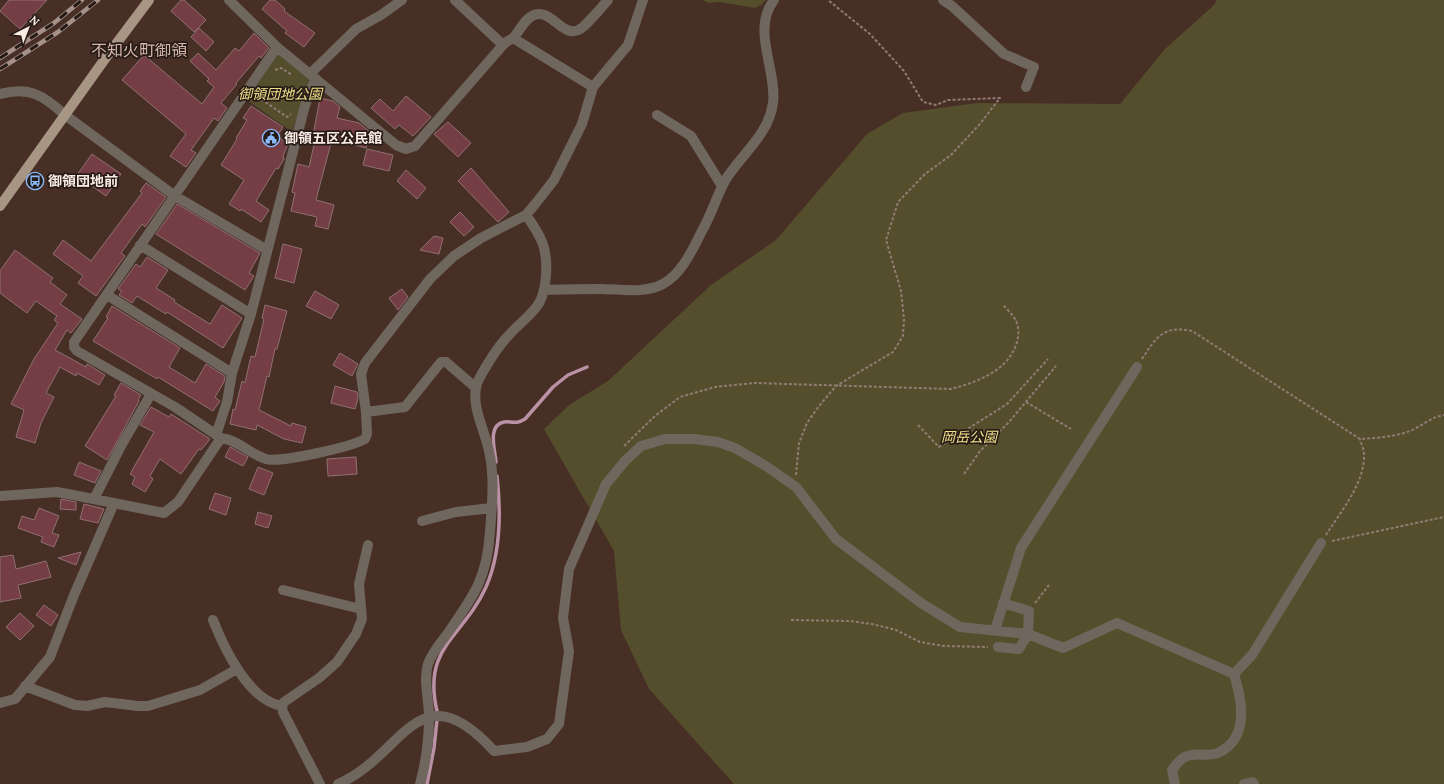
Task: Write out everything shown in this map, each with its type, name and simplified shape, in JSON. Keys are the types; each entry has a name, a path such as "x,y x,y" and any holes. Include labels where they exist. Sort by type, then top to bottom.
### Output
{"main road":[{"path":"0,206 149,0"}],"street":[{"path":"229,0 277,47 396,145 406,149 415,146 503,45 513,38 533,16 540,14 549,17 569,31 574,31 582,28 608,0"},
{"path":"0,496 57,492 164,513 178,502 219,437 232,373 251,314 313,76 356,29 381,16 402,0"},
{"path":"455,0 503,45"},
{"path":"277,47 74,342 74,347 77,351 151,394 219,437 231,441 266,459 286,459 336,448 365,439 367,434 362,368 430,279 463,249 526,215 554,180 582,124 593,87 628,45 643,0"},
{"path":"545,290 644,290 663,284 682,267 704,227 722,186 732,170 762,132 768,120 772,104 774,84 764,38 765,22 768,10 774,0"},
{"path":"943,0 952,6 1004,54 1034,67 1026,87"},
{"path":"513,38 593,87"},
{"path":"0,94 26,91 41,95 65,115 175,196 267,250"},
{"path":"657,115 691,136 722,186"},
{"path":"420,784 424,768 429,716 426,681 428,663 473,598 484,575 490,539 492,468 489,451 478,414 476,388 480,377 502,343 536,310 545,290 547,260 545,248 539,233 526,215"},
{"path":"140,245 251,314"},
{"path":"107,295 232,373"},
{"path":"366,412 405,407 442,362 446,362 476,388"},
{"path":"995,630 1021,548 1137,367"},
{"path":"94,499 122,444 151,394"},
{"path":"338,784 364,770 394,739 415,723 429,716 441,716 461,722 479,734 494,751 527,747 547,739 559,724 570,651 564,618 569,569 606,484 624,461 641,446 665,439 694,438 718,442 735,448 766,466 796,487 836,539 921,603 960,627 1028,634 1063,648 1117,623 1234,674 1240,694 1242,723 1234,741 1218,753 1185,757 1172,770 1175,784"},
{"path":"0,703 14,699 52,652 74,595 114,504"},
{"path":"422,521 456,512 492,508"},
{"path":"1234,674 1252,655 1321,543"},
{"path":"320,784 283,712 282,706 284,702 319,678 336,662 356,634 362,619 359,584 368,545"},
{"path":"283,590 361,609"},
{"path":"998,647 1019,649 1028,634 1029,611 1003,603"},
{"path":"213,620 227,653 237,669 272,705 282,706"},
{"path":"25,686 76,705 87,706 105,702 148,706 196,692 237,669"},
{"path":"1244,784 1252,782 1254,784"}],"path":[{"path":"796,487 796,464 799,443 807,423 818,406 836,386 893,352 902,336 904,319 901,291 886,240 898,202 925,174 951,155 980,125 1000,98 948,100 936,105 923,102 904,71 870,34 828,0"},
{"path":"272,74 278,68 294,76"},
{"path":"256,78 265,85 260,94 261,99 287,117 292,112"},
{"path":"621,449 655,416 680,397 715,387 755,383 951,389 973,383 991,374 1007,360 1016,346 1018,332 1016,320 1003,305"},
{"path":"1137,367 1155,340 1166,331 1180,328 1192,331 1360,439 1381,438 1410,431 1437,416 1444,415"},
{"path":"918,425 939,446 1007,404 1048,359"},
{"path":"964,474 980,451 1009,422 1056,366"},
{"path":"1026,402 1071,429"},
{"path":"1321,543 1359,482 1364,467 1365,452 1360,439"},
{"path":"1321,543 1444,518"},
{"path":"1029,611 1049,585"},
{"path":"791,620 850,621 872,624 896,630 920,642 938,645 998,647"}],"green space":[{"path":"702,0 766,0 755,8 719,2 709,3"},
{"name":"岡岳公園","path":"1217,0 1444,0 1444,784 734,784 649,689 621,630 614,551 544,429 569,405 608,381 711,285 776,240 867,134 903,113 977,103 1120,104 1165,49 1213,6"},
{"name":"御領団地公園","path":"278,54 309,80 292,132 247,100"}],"building":[{"path":"9,0 47,0 20,29 0,11"},
{"path":"181,0 184,0 206,20 194,32 171,11"},
{"path":"270,0 275,0 285,9 284,11 315,33 304,47 285,33 287,31 262,9"},
{"path":"199,28 214,42 206,51 191,37"},
{"path":"254,33 269,48 261,58 259,56 221,103 227,108 218,121 214,118 191,150 196,153 186,167 170,156 186,134 122,80 144,55 202,104 214,87 207,81 209,79 190,61 198,53 216,70 235,48 239,51"},
{"path":"406,96 431,117 413,136 399,125 395,129 371,108 380,99 393,111"},
{"path":"320,98 333,101 340,107 337,118 359,123 370,132 366,148 332,139 316,200 334,205 328,229 315,226 317,217 291,211 295,193 292,192 298,164 309,167 316,136 313,136"},
{"path":"251,106 283,127 277,136 288,144 283,156 284,159 278,169 276,168 256,201 269,210 261,222 241,209 240,211 229,204 244,180 221,165 247,120 243,118"},
{"path":"448,122 471,143 458,157 434,134"},
{"path":"367,149 393,155 389,171 363,165"},
{"path":"92,154 121,174 106,196 77,175"},
{"path":"471,168 509,212 498,222 458,181"},
{"path":"406,170 426,188 417,199 397,181"},
{"path":"146,183 166,197 145,227 142,224 121,253 125,256 96,296 78,283 83,276 53,254 63,240 91,261 142,193 140,191"},
{"path":"177,204 260,253 249,273 254,276 245,290 156,234"},
{"path":"460,212 474,227 464,236 450,222"},
{"path":"434,236 443,238 439,254 420,250"},
{"path":"283,244 302,249 294,283 275,278"},
{"path":"15,250 53,278 50,282 67,295 60,304 82,319 71,333 67,330 55,350 86,367 87,364 105,375 99,385 77,373 76,376 60,367 46,393 54,397 41,423 35,443 16,437 24,410 11,404 34,359 58,323 54,320 57,316 36,301 27,313 0,293 0,271"},
{"path":"147,257 168,270 156,288 175,300 174,302 210,324 222,305 242,318 223,348 167,312 166,314 137,296 132,303 119,295 122,291 118,289 136,264 140,267"},
{"path":"402,289 408,297 398,310 389,298"},
{"path":"315,291 339,305 331,319 306,306"},
{"path":"265,305 287,311 277,349 275,349 269,377 267,376 259,410 291,426 292,423 306,427 302,443 284,439 257,425 256,430 230,424 242,381 245,383 251,356 255,357 264,319 262,318"},
{"path":"112,306 180,348 169,367 195,383 206,364 225,376 224,382 215,397 220,401 213,411 158,377 157,379 93,341 108,318 106,317"},
{"path":"340,353 358,364 352,376 333,365"},
{"path":"121,383 141,395 107,460 85,446 116,396 114,395"},
{"path":"335,386 357,392 358,398 355,409 331,403"},
{"path":"151,407 169,417 171,414 210,439 201,450 199,449 181,474 160,459 150,476 153,479 145,492 132,484 135,477 130,474 154,432 140,425"},
{"path":"230,447 248,457 243,466 225,457"},
{"path":"356,457 357,474 328,476 327,459"},
{"path":"79,462 101,471 95,483 74,475"},
{"path":"258,467 273,473 264,495 249,489"},
{"path":"215,493 231,498 226,515 209,509"},
{"path":"61,499 76,502 76,510 60,509"},
{"path":"84,504 104,509 98,523 80,519"},
{"path":"39,508 59,516 52,533 59,535 54,547 41,542 43,537 18,528 22,516 34,520"},
{"path":"258,512 272,516 268,528 255,524"},
{"path":"81,552 76,565 58,558"},
{"path":"13,555 16,569 46,561 51,577 18,585 21,598 0,602 0,557"},
{"path":"44,605 58,615 51,626 36,615"},
{"path":"20,613 34,626 20,640 6,627"}],"waterway":[{"path":"496,462 493,439 495,428 504,422 522,421 553,387 568,375 587,367"},
{"path":"437,711 434,689 435,671 440,657 447,644 477,604 486,587 495,560 499,532 497,476"},
{"path":"427,784 434,748 437,720"}],"railway":[{"path":"0,58 54,23 82,0"},
{"path":"0,69 58,32 98,0"}],"place":[{"name":"御領五区公民館","path":"271,138"},
{"name":"御領団地前","path":"35,181"}],"district":[{"name":"不知火町御領","path":"139,50"}]}
